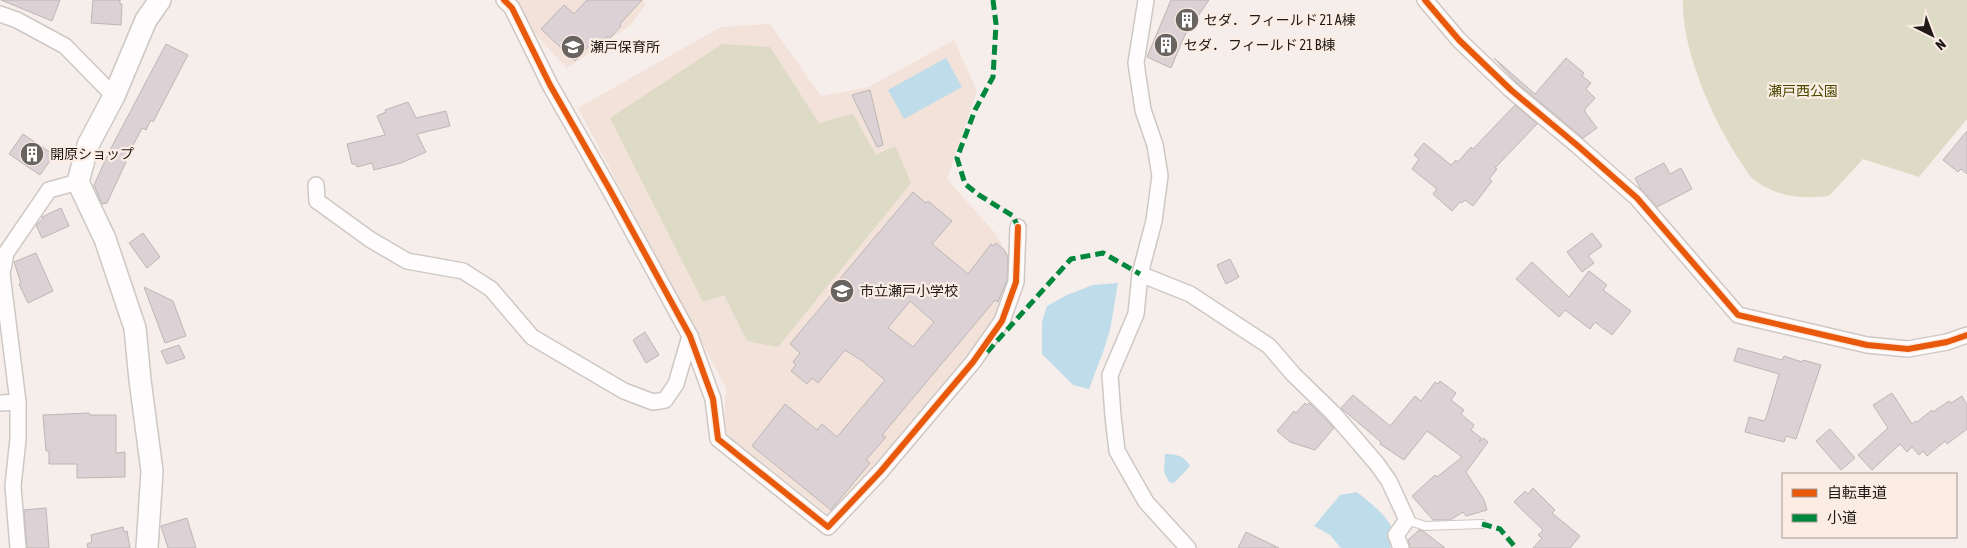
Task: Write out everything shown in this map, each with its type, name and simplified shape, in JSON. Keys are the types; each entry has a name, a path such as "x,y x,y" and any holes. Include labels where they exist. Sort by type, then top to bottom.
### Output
{"street":[{"path":"147,548 152,471 135,328 105,239 78,182 88,145 114,96 146,20 160,0"},
{"path":"504,0 512,8 550,85 690,336 713,399 718,439 828,527 888,464 973,362 1002,321 1016,282 1018,227"},
{"path":"1146,0 1136,63 1143,110 1155,145 1160,176 1154,221 1140,274 1136,314 1110,375 1117,451 1146,502 1188,548"},
{"path":"1425,0 1459,40 1511,90 1636,198 1738,315 1867,345 1908,349 1947,342 1967,335"},
{"path":"0,14 18,20 65,46 114,96"},
{"path":"18,548 13,486 18,438 18,402 2,274 6,253 49,190 78,182"},
{"path":"316,185 317,201 371,240 407,261 463,271 491,290 532,337 624,391 653,402 665,400 676,384 690,336"},
{"path":"1140,274 1190,294 1268,346 1293,374 1333,413 1377,464 1389,481 1407,520 1396,535 1401,548"},
{"path":"0,403 18,402"}],"lane":[{"path":"1407,520 1425,526 1482,524"}],"shaded area":[{"name":"瀬戸保育所","path":"503,0 643,0 645,5 631,25 567,68"},
{"name":"市立瀬戸小学校","path":"770,24 821,96 869,87 954,40 977,91 947,179 994,232 1016,267 1000,315 836,513 829,515 723,432 726,388 578,108 721,27"}],"green space":[{"name":"瀬戸西公園","path":"1683,0 1967,0 1967,119 1919,177 1863,159 1829,196 1799,197 1771,190 1749,175 1719,125 1693,62 1687,40"},
{"path":"722,44 770,47 819,123 853,114 876,155 895,146 911,183 778,347 747,341 724,295 703,302 610,118"}],"water":[{"path":"946,58 962,87 904,119 888,90"},
{"path":"1118,283 1110,330 1089,389 1073,385 1042,354 1042,322 1047,306 1067,295 1093,285"},
{"path":"1165,454 1180,456 1190,466 1174,483 1169,482 1164,472"},
{"path":"1357,492 1378,509 1390,524 1393,540 1390,548 1341,548 1330,535 1314,526 1340,495"}],"building":[{"path":"1,0 60,0 52,21"},
{"path":"93,0 120,0 120,4 122,4 121,25 91,23"},
{"path":"587,0 642,0 610,38 608,36 600,46 594,40 575,61 541,29 564,5 574,14"},
{"path":"1171,0 1209,0 1185,35 1171,68 1147,57"},
{"path":"166,44 188,55 153,122 151,120 146,130 142,128 107,203 102,204 94,185 110,150"},
{"path":"1494,58 1535,94 1566,58 1584,73 1582,76 1591,83 1586,89 1595,98 1585,109 1585,112 1597,128 1583,138 1517,83"},
{"path":"870,90 883,145 877,147 852,95"},
{"path":"408,102 416,118 446,111 450,126 417,134 426,152 401,163 374,170 372,163 357,167 356,164 352,164 347,144 385,135 377,116 386,112 385,110"},
{"path":"1515,105 1537,124 1495,168 1497,169 1489,179 1492,181 1473,206 1465,200 1462,203 1460,202 1452,211 1433,194 1437,189 1412,169 1419,159 1414,155 1424,143 1451,165 1456,160 1458,162"},
{"path":"1967,131 1967,174 1961,169 1958,172 1943,160"},
{"name":"開原ショップ","path":"23,134 54,155 40,175 9,154"},
{"path":"1664,163 1670,174 1681,168 1692,189 1657,207 1640,188 1635,178"},
{"path":"913,192 926,203 928,201 952,221 932,244 968,274 991,244 994,246 996,243 1004,250 1008,257 1007,280 998,302 995,300 882,435 886,437 866,460 870,463 831,510 752,446 785,404 817,430 822,424 837,437 885,380 861,360 845,350 818,383 812,378 807,384 791,371 796,365 793,362 800,353 790,344 841,283 838,281","holes":["910,301 934,322 913,347 888,328"]},
{"path":"61,208 69,226 42,238 36,225 43,219 42,217"},
{"path":"143,233 160,257 147,268 129,243"},
{"path":"1592,233 1602,246 1588,256 1594,263 1582,272 1567,252"},
{"path":"36,253 53,291 28,303 19,284 21,283 14,262"},
{"path":"1230,259 1239,277 1226,284 1217,265"},
{"path":"1532,262 1569,297 1589,271 1607,285 1603,290 1631,311 1612,335 1595,322 1590,329 1565,310 1559,317 1516,279"},
{"path":"144,287 173,301 186,336 165,343"},
{"path":"645,332 659,355 646,363 633,340"},
{"path":"179,345 185,358 167,364 161,351"},
{"path":"1738,348 1782,360 1784,356 1802,362 1803,360 1821,365 1796,439 1786,436 1784,442 1745,432 1749,417 1764,421 1766,418 1779,374 1734,361"},
{"path":"1440,381 1456,393 1451,400 1464,410 1461,414 1474,425 1471,430 1481,438 1479,442 1484,438 1488,442 1466,472 1484,500 1487,510 1466,516 1463,512 1450,520 1433,520 1412,496 1435,475 1437,477 1462,457 1427,431 1404,460 1380,444 1381,442 1341,408 1353,395 1390,426 1415,396 1421,401 1435,382 1438,384"},
{"path":"1892,393 1912,424 1932,410 1933,412 1949,401 1951,403 1962,396 1967,405 1967,429 1947,444 1945,441 1927,456 1923,451 1919,455 1912,447 1907,452 1900,444 1872,470 1858,455 1888,428 1873,405"},
{"path":"1305,403 1307,405 1309,403 1334,428 1315,450 1290,442 1277,431 1294,411 1296,413"},
{"path":"89,413 90,415 116,415 116,453 125,452 125,477 77,478 77,464 49,464 49,451 46,451 43,415"},
{"path":"1830,429 1855,458 1841,470 1816,441"},
{"path":"1533,488 1555,510 1552,513 1580,536 1570,548 1533,548 1542,538 1538,535 1543,530 1514,502 1525,491 1528,494"},
{"path":"46,508 49,548 27,548 24,510"},
{"path":"187,518 196,548 168,548 161,526"},
{"path":"123,527 124,532 127,531 130,548 88,548 87,544 92,542 91,535"},
{"path":"1419,530 1445,548 1410,548 1408,540"},
{"path":"1246,532 1279,548 1238,548"}],"marked path":[{"path":"993,0 996,24 993,77 975,110 957,158 965,184 1013,216 1018,227"},
{"path":"987,352 1071,259 1103,253 1140,274"},
{"path":"1482,524 1500,529 1516,548"}],"cycle path":[{"path":"504,0 512,8 550,85 690,336 713,399 718,439 828,527 881,471 973,362 1002,321 1016,282 1018,227"},
{"path":"1425,0 1459,40 1511,90 1637,198 1738,315 1867,345 1908,349 1947,342 1967,335"}],"place":[{"name":"セダ． フィールド 21 A棟","path":"1187,20"},
{"name":"セダ． フィールド 21 B棟","path":"1166,45"},
{"name":"瀬戸保育所","path":"573,47"},
{"name":"開原ショップ","path":"32,154"},
{"name":"市立瀬戸小学校","path":"842,291"}]}
